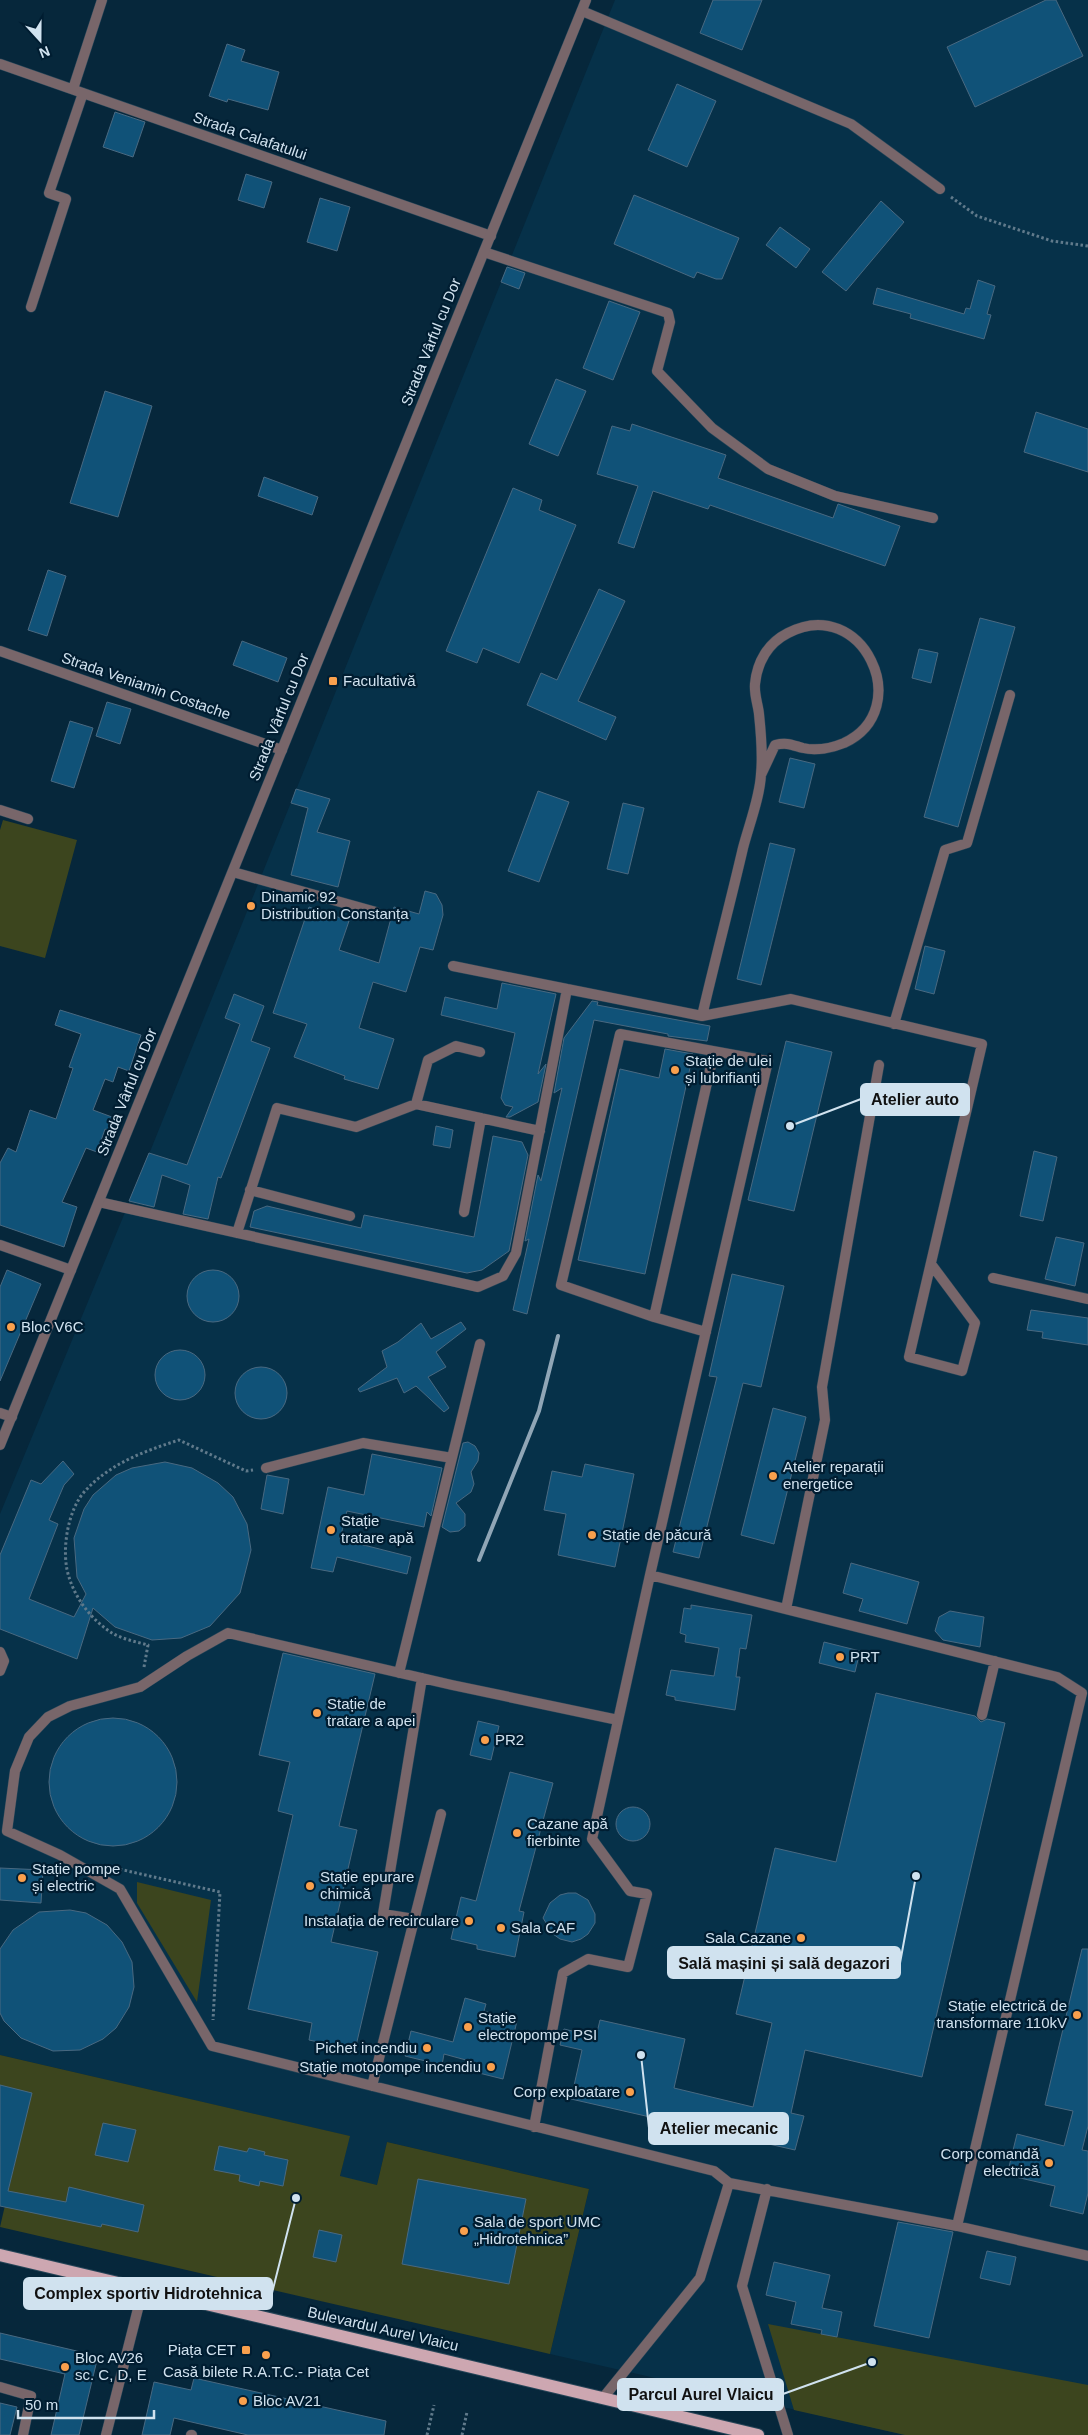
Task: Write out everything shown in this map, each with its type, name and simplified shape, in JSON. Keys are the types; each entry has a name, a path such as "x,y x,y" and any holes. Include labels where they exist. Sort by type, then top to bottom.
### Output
{"main road":[{"name":"Bulevardul Aurel Vlaicu","path":"0,2255 758,2435"}],"street":[{"path":"30,307 66,199 49,193 102,0"},
{"name":"Strada Vârful cu Dor","path":"0,1446 586,0"},
{"path":"582,11 851,124 940,189"},
{"name":"Strada Calafatului","path":"0,64 490,236"},
{"path":"484,252 668,313 670,322 657,371 712,428 768,469 836,496 933,518"},
{"path":"702,1016 761,775 775,745 786,742 805,748 826,749 845,742 861,730 873,713 878,694 877,674 869,654 856,639 838,629 818,625 797,628 779,638 765,653 756,671 754,692 759,712 761,775"},
{"name":"Strada Veniamin Costache","path":"0,651 282,750"},
{"path":"894,1024 945,850 967,843 1010,695"},
{"path":"0,810 28,819"},
{"path":"233,872 376,912"},
{"path":"453,966 702,1016 791,999 982,1044 909,1357 962,1371 975,1323 931,1264"},
{"path":"99,1202 478,1287 503,1276 516,1253 567,989"},
{"path":"534,2126 563,1973 588,1959 628,1967 648,1894 630,1890 592,1839 650,1575 706,1332 768,1061 620,1034 561,1285 654,1317 706,1332"},
{"path":"416,1104 428,1060 456,1046 480,1052"},
{"path":"654,1317 714,1052"},
{"path":"786,1609 825,1420 822,1387 879,1065"},
{"path":"236,1233 277,1108 356,1127 416,1104 540,1131"},
{"path":"464,1212 481,1118"},
{"path":"250,1190 350,1216"},
{"path":"0,1245 71,1270"},
{"path":"993,1278 1088,1299"},
{"path":"399,1673 480,1344"},
{"path":"0,1413 12,1417"},
{"path":"266,1468 363,1443 452,1458"},
{"path":"650,1575 1057,1677 1085,1695 957,2226"},
{"path":"618,1720 399,1673 228,1633 187,1656 140,1687 70,1706 48,1717 29,1737 15,1770 3,1832 60,1855 120,1890 212,2046 714,2171 729,2182 957,2226 1088,2256"},
{"path":"0,1652 4,1661 0,1671"},
{"path":"982,1716 995,1661"},
{"path":"414,1919 383,1914 422,1678"},
{"path":"372,2086 441,1814"},
{"path":"603,2398 700,2278 729,2182"},
{"path":"767,2189 742,2286 788,2435"},
{"path":"106,2435 143,2289"},
{"path":"0,2387 32,2396 23,2435"}],"path":[{"path":"940,189 977,216 1052,241 1088,246"},
{"path":"140,1687 148,1645 113,1634 86,1610 69,1579 66,1546 70,1514 85,1491 108,1470 144,1451 179,1440 246,1471 266,1468"},
{"path":"107,1866 220,1892 212,2046"},
{"path":"427,2435 434,2405"},
{"path":"462,2435 467,2412"}],"shaded area":[{"path":"615,0 1088,0 1088,2435 905,2435 550,2354 589,2189 387,2142 377,2185 340,2177 349,2136 0,2055 0,1514 143,1169"}],"green space":[{"path":"3,820 77,840 45,958 0,946 0,830"},
{"path":"137,1882 211,1900 197,2002 137,1903"},
{"path":"0,2055 350,2136 340,2176 377,2185 387,2142 589,2189 550,2354 0,2227 31,2093 0,2085"},
{"path":"768,2324 1088,2385 1088,2435 905,2435 794,2410"}],"building":[{"path":"713,0 762,0 742,50 700,33"},
{"path":"1046,0 1056,0 1083,56 975,107 947,47"},
{"path":"227,44 245,50 241,61 279,72 268,110 228,99 227,102 209,96"},
{"path":"677,84 716,101 687,167 648,150"},
{"path":"115,112 145,122 133,157 103,147"},
{"path":"246,174 272,182 264,208 238,200"},
{"path":"634,195 739,238 722,279 716,279 697,272 694,278 614,244"},
{"path":"320,198 350,207 337,251 307,242"},
{"path":"881,201 904,222 846,291 822,272"},
{"path":"780,227 810,249 796,268 766,245"},
{"path":"507,267 525,273 519,289 501,282"},
{"path":"978,280 995,286 987,314 991,315 984,339 910,318 911,314 873,304 877,288 964,314 966,308 970,309"},
{"path":"609,301 640,312 613,380 583,368"},
{"path":"556,379 586,391 558,456 529,444"},
{"path":"105,391 152,406 118,517 70,503"},
{"path":"1036,412 1088,429 1088,472 1024,452"},
{"path":"632,424 726,455 718,478 833,518 838,504 900,526 885,566 710,505 708,509 653,491 634,548 618,543 638,486 597,474 612,426 630,431"},
{"path":"264,477 318,497 312,515 258,496"},
{"path":"513,488 542,500 539,510 576,525 519,663 483,648 477,663 446,651"},
{"path":"48,570 66,576 47,636 28,630"},
{"path":"599,589 625,601 578,701 616,717 606,740 527,705 541,673 557,680"},
{"path":"980,618 1015,627 958,827 924,817"},
{"path":"242,641 287,658 278,682 233,665"},
{"path":"919,649 938,653 931,683 912,678"},
{"path":"107,702 131,709 120,744 96,736"},
{"path":"70,721 93,728 74,788 51,781"},
{"path":"790,758 815,764 804,808 779,802"},
{"path":"296,789 330,799 317,832 350,841 338,887 291,875 308,808 291,803"},
{"path":"538,791 569,802 539,882 508,871"},
{"path":"623,803 644,808 628,874 607,869"},
{"path":"770,843 795,849 761,985 737,979"},
{"path":"425,891 436,894 442,905 443,915 433,950 420,947 406,992 373,982 359,1028 394,1039 378,1089 344,1079 345,1076 294,1057 307,1024 273,1013 309,907 349,921 339,950 379,963 394,907 419,914"},
{"path":"925,946 945,951 934,994 915,989"},
{"path":"502,983 556,994 538,1074 546,1064 538,1102 510,1117 506,1117 513,1107 505,1105 501,1098 515,1033 441,1015 445,997 497,1009"},
{"path":"234,994 264,1006 251,1041 270,1048 221,1178 218,1177 208,1219 183,1214 190,1185 162,1175 154,1207 129,1201 149,1153 187,1165 240,1024 225,1018"},
{"path":"592,1001 598,1002 597,1005 710,1026 707,1041 668,1036 668,1034 594,1020 527,1314 513,1310 529,1239 525,1241 538,1175 541,1181 562,1088 554,1093 564,1038"},
{"path":"60,1010 141,1035 129,1071 118,1067 113,1082 105,1079 93,1110 112,1117 108,1130 105,1129 97,1152 86,1148 62,1202 77,1207 64,1247 0,1225 0,1163 8,1148 16,1152 30,1110 56,1119 73,1068 69,1067 81,1034 55,1025"},
{"path":"786,1041 832,1052 794,1211 748,1200"},
{"path":"665,1049 693,1054 645,1274 578,1260 620,1069 659,1078"},
{"path":"436,1126 453,1130 450,1148 433,1145"},
{"path":"493,1136 522,1142 528,1155 509,1251 482,1270 467,1273 250,1227 254,1211 267,1206 361,1228 364,1215 474,1237"},
{"path":"1034,1151 1057,1157 1043,1221 1020,1216"},
{"path":"1056,1237 1084,1243 1075,1286 1045,1279"},
{"name":"Bloc V6C","path":"7,1270 41,1284 0,1381 0,1287"},
{"path":"213,1270 223,1272 231,1278 237,1286 239,1296 237,1306 231,1314 223,1320 213,1322 203,1320 195,1314 189,1306 187,1296 189,1286 195,1278 203,1272"},
{"path":"732,1274 784,1286 761,1387 743,1383 699,1558 673,1552 717,1377 709,1376"},
{"path":"1031,1310 1088,1318 1088,1345 1042,1338 1043,1332 1027,1330"},
{"path":"461,1322 466,1329 436,1352 446,1367 428,1377 449,1408 444,1412 416,1386 404,1393 397,1378 360,1392 358,1389 387,1367 382,1351 398,1342 421,1323 431,1339"},
{"path":"185,1350 198,1357 204,1365 204,1385 198,1393 190,1399 175,1400 162,1393 156,1385 155,1370 162,1357 170,1351"},
{"path":"261,1367 271,1369 279,1375 285,1383 287,1393 285,1403 279,1411 271,1417 261,1419 251,1417 243,1411 237,1403 235,1393 237,1383 243,1375 251,1369"},
{"name":"Atelier reparații energetice","path":"773,1408 806,1417 774,1544 741,1535"},
{"path":"468,1442 475,1446 479,1453 478,1461 471,1472 474,1484 471,1492 456,1503 465,1514 465,1526 459,1531 450,1532 442,1527 463,1443"},
{"path":"372,1454 442,1468 431,1516 427,1512 424,1527 347,1511 340,1539 411,1557 407,1574 337,1557 333,1572 311,1568 328,1487 364,1495"},
{"path":"63,1461 74,1474 64,1485 49,1520 58,1524 29,1599 74,1617 86,1594 77,1577 74,1538 84,1509 93,1495 116,1475 132,1468 165,1462 192,1468 218,1483 233,1497 247,1524 251,1550 240,1593 210,1626 181,1638 152,1640 115,1627 93,1608 77,1659 0,1629 0,1555 31,1480 41,1484"},
{"name":"Stație de păcură","path":"585,1464 634,1474 615,1567 558,1555 566,1514 544,1510 552,1471 582,1477"},
{"path":"267,1475 289,1479 283,1514 261,1509"},
{"path":"851,1563 919,1582 907,1624 859,1611 863,1599 843,1593"},
{"path":"691,1605 752,1615 746,1649 740,1648 736,1677 740,1677 735,1710 675,1700 675,1697 666,1695 671,1670 714,1676 719,1648 685,1642 686,1635 680,1633 684,1608 691,1609"},
{"path":"950,1611 984,1617 980,1647 943,1640 935,1631 939,1617"},
{"name":"PRT","path":"824,1642 860,1651 855,1672 819,1663"},
{"path":"283,1653 375,1674 339,1826 357,1830 331,1942 378,1952 355,2050 309,2040 312,2023 248,2009 293,1815 278,1811 290,1762 259,1755"},
{"path":"876,1693 975,1716 981,1722 987,1719 1005,1723 922,2077 805,2050 791,2113 804,2116 795,2150 571,2099 582,2050 560,2045 564,2029 596,2037 600,2020 685,2039 674,2088 753,2107 772,2023 736,2014 775,1848 836,1862"},
{"path":"113,1718 138,1722 159,1736 173,1757 177,1782 173,1807 159,1828 138,1842 113,1846 88,1842 67,1828 53,1807 49,1782 53,1757 67,1736 88,1722"},
{"name":"PR2","path":"478,1721 499,1726 491,1760 470,1755"},
{"path":"510,1772 553,1783 519,1911 524,1912 515,1957 477,1949 477,1945 451,1939 461,1897 476,1901"},
{"path":"633,1807 645,1812 650,1824 645,1836 633,1841 621,1836 616,1824 621,1812"},
{"name":"Stație pompe și electric","path":"0,1868 43,1870 41,1903 0,1900"},
{"path":"576,1893 588,1900 595,1914 595,1923 588,1934 572,1942 560,1939 553,1934 543,1918 550,1903 560,1895"},
{"path":"70,1910 86,1913 107,1925 122,1942 132,1962 134,1987 129,2007 116,2028 103,2039 80,2050 53,2051 21,2038 4,2021 0,2013 0,1949 13,1930 39,1912"},
{"path":"1082,1949 1088,1949 1088,2126 1082,2150 1088,2151 1088,2193 1083,2214 1050,2206 1055,2186 1007,2175 1017,2134 1064,2146 1073,2111 1045,2105"},
{"path":"465,1998 486,2004 484,2011 517,2021 503,2079 475,2072 477,2063 444,2054 442,2065 405,2056 411,2031 453,2042"},
{"path":"0,2085 32,2093 8,2191 66,2202 69,2187 144,2205 138,2232 102,2224 101,2227 0,2206"},
{"path":"103,2123 136,2130 128,2162 95,2155"},
{"path":"219,2146 247,2152 249,2148 265,2152 264,2155 288,2160 283,2186 260,2181 259,2186 239,2181 240,2175 214,2170"},
{"name":"Sala de sport UMC „Hidrotehnica”","path":"418,2179 526,2199 509,2284 402,2264"},
{"path":"898,2222 953,2232 929,2338 874,2326"},
{"path":"319,2230 342,2235 336,2262 313,2257"},
{"path":"987,2251 1016,2257 1010,2285 980,2278"},
{"path":"774,2262 830,2275 822,2308 842,2312 837,2337 821,2334 822,2330 791,2324 796,2302 766,2295"},
{"name":"Bloc AV26 sc. C, D, E","path":"0,2333 98,2356 79,2435 51,2435 65,2374 0,2359"},
{"name":"Bloc AV21","path":"194,2378 386,2421 384,2435 248,2435 174,2418 170,2435 142,2435 154,2382 191,2390"},
{"path":"0,2403 17,2407 10,2435 0,2435"}],"railway":[{"path":"479,1560 539,1411 558,1336"}],"place":[{"name":"Facultativă","path":"333,681"},
{"name":"Dinamic 92 Distribution Constanța","path":"251,906"},
{"name":"Stație de ulei și lubrifianți","path":"675,1070"},
{"name":"Atelier auto","path":"790,1126"},
{"name":"Bloc V6C","path":"11,1327"},
{"name":"Atelier reparații energetice","path":"773,1476"},
{"name":"Stație tratare apă","path":"331,1530"},
{"name":"Stație de păcură","path":"592,1535"},
{"name":"PRT","path":"840,1657"},
{"name":"Stație de tratare a apei","path":"317,1713"},
{"name":"PR2","path":"485,1740"},
{"name":"Cazane apă fierbinte","path":"517,1833"},
{"name":"Sală mașini și sală degazori","path":"916,1876"},
{"name":"Stație pompe și electric","path":"22,1878"},
{"name":"Stație epurare chimică","path":"310,1886"},
{"name":"Instalația de recirculare","path":"469,1921"},
{"name":"Sala CAF","path":"501,1928"},
{"name":"Sala Cazane","path":"801,1938"},
{"name":"Stație electrică de transformare 110kV","path":"1077,2015"},
{"name":"Stație electropompe PSI","path":"468,2027"},
{"name":"Pichet incendiu","path":"427,2048"},
{"name":"Atelier mecanic","path":"641,2055"},
{"name":"Stație motopompe incendiu","path":"491,2067"},
{"name":"Corp exploatare","path":"630,2092"},
{"name":"Corp comandă electrică","path":"1049,2163"},
{"name":"Complex sportiv Hidrotehnica","path":"296,2198"},
{"name":"Sala de sport UMC „Hidrotehnica”","path":"464,2231"},
{"name":"Piața CET","path":"246,2350"},
{"name":"Casă bilete R.A.T.C.- Piața Cet","path":"266,2355"},
{"name":"Parcul Aurel Vlaicu","path":"872,2362"},
{"name":"Bloc AV26 sc. C, D, E","path":"65,2367"},
{"name":"Bloc AV21","path":"243,2401"}]}
